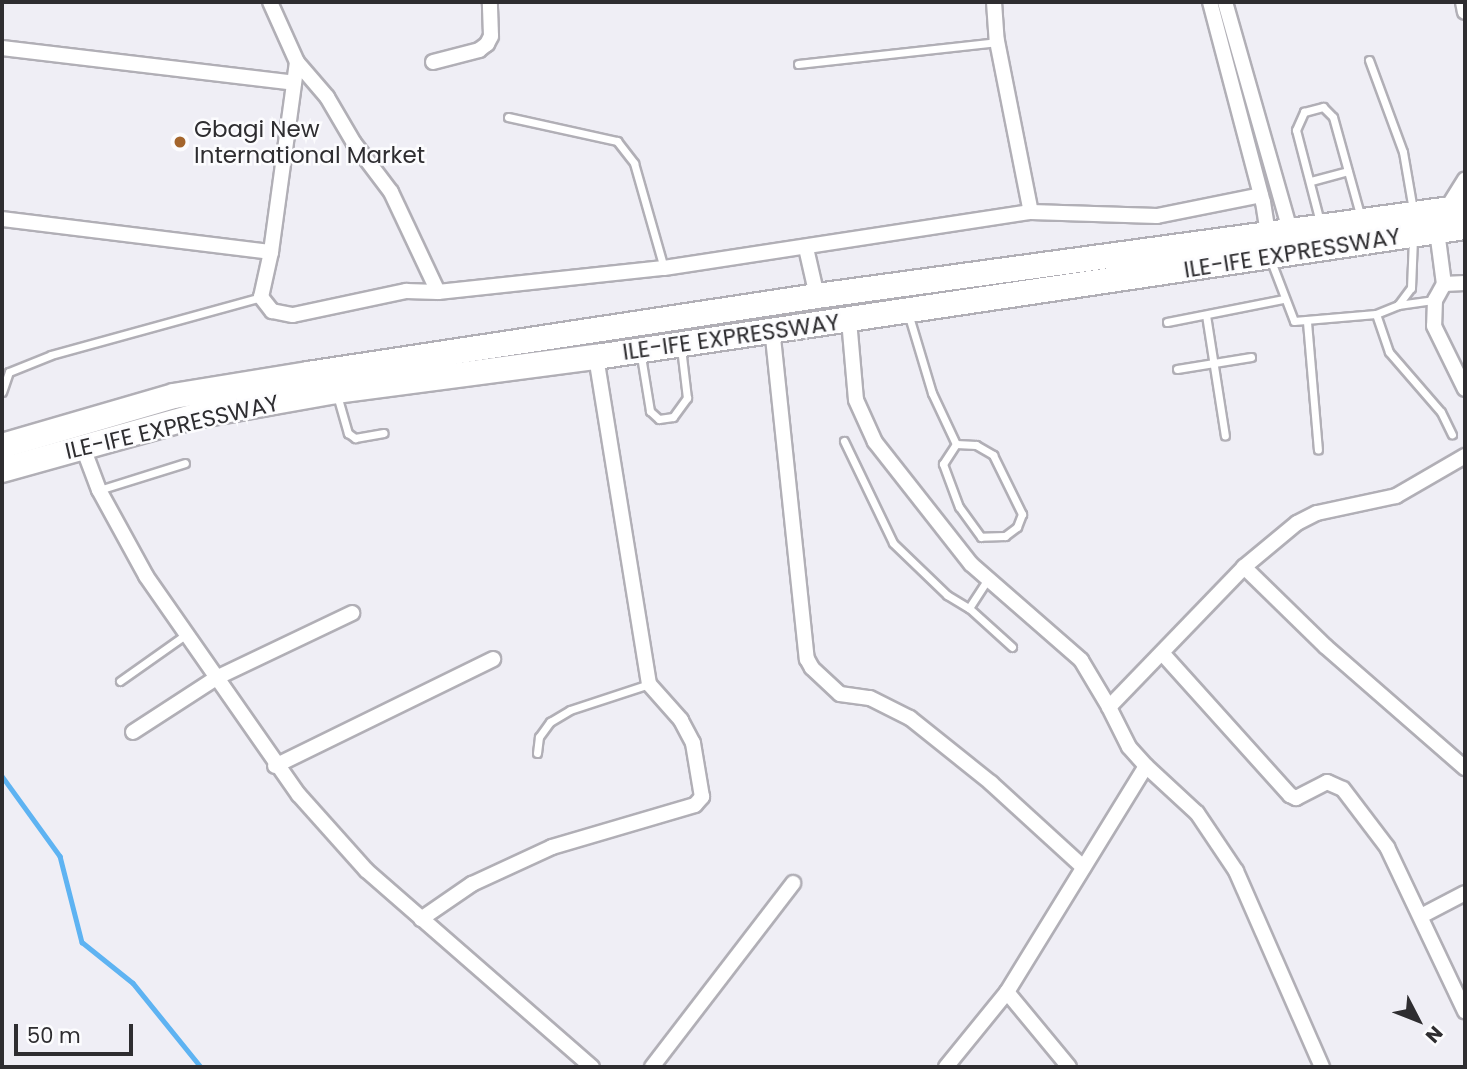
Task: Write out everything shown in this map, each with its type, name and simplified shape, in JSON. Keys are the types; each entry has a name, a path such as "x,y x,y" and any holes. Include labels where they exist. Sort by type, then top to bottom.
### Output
{"highway":[{"name":"ILE-IFE EXPRESSWAY","path":"2,446 174,396 817,296 1435,219"},
{"name":"ILE-IFE EXPRESSWAY","path":"2,470 82,445 195,416 336,391 640,351 772,328 908,311 1276,240 1321,226 1362,220 1435,219 1465,227"}],"street":[{"path":"271,2 297,62 327,97 354,143 391,192 438,292"},
{"path":"433,62 479,50 487,44 491,36 490,2"},
{"path":"994,2 997,41 1031,212"},
{"path":"1463,2 1465,12"},
{"path":"1210,5 1227,8 1276,240 1261,195 1210,5"},
{"path":"2,48 294,83"},
{"path":"297,62 271,252 261,297 272,311 293,315 406,291 438,292 664,268 1031,212 1157,216 1261,195"},
{"path":"1465,180 1435,219 1444,284 1435,300 1434,326 1465,389"},
{"path":"2,219 271,252"},
{"path":"806,248 817,296"},
{"path":"1444,284 1465,283"},
{"path":"849,320 856,400 866,429 987,580 1081,660 1129,747 1197,813 1236,871 1322,1067"},
{"path":"772,328 812,668 840,694 870,698 910,718 991,783 1083,867"},
{"path":"421,919 472,884 552,847 695,805 702,797 703,786 694,743 649,684 596,357"},
{"path":"82,445 99,490 185,635 275,766 366,870 582,1065"},
{"path":"1109,707 1244,567 1297,523 1317,513 1396,496 1465,456"},
{"path":"1244,567 1325,646 1465,768"},
{"path":"133,732 216,678 352,613"},
{"path":"1163,654 1290,795 1296,798 1327,782 1343,789 1387,847 1423,915 1465,1011"},
{"path":"275,766 493,659"},
{"path":"946,1067 1007,992 1146,766"},
{"path":"652,1067 793,883"},
{"path":"1423,915 1465,893"},
{"path":"1007,992 1069,1067"}],"lane":[{"path":"798,64 997,41"},
{"path":"1368,60 1402,152 1435,219 1411,288 1398,305"},
{"path":"1321,226 1297,124 1304,112 1322,107 1333,117 1362,220"},
{"path":"508,117 617,141 634,163 664,268"},
{"path":"1311,181 1348,171"},
{"path":"1276,240 1283,299 1289,318 1307,322 1376,314 1398,305 1435,300"},
{"path":"2,392 9,373 51,355 261,297"},
{"path":"1167,322 1283,299"},
{"path":"908,311 932,393 956,444"},
{"path":"1376,314 1389,352 1441,412 1452,435"},
{"path":"1206,315 1225,436"},
{"path":"1307,322 1318,450"},
{"path":"640,351 650,411 659,419 673,417 687,398 681,344"},
{"path":"1177,369 1251,357"},
{"path":"336,391 348,433 355,438 383,433"},
{"path":"844,441 893,543 947,596 969,608 1012,647"},
{"path":"956,444 976,445 993,455 1022,514 1017,527 1004,536 981,537 959,507 943,464 956,444"},
{"path":"99,490 185,463"},
{"path":"969,608 987,580"},
{"path":"120,681 185,635"},
{"path":"537,753 539,737 550,722 569,710 649,684"}],"waterway":[{"path":"2,776 60,856 82,942 133,983 201,1067"}],"place":[{"name":"Gbagi New International Market","path":"180,142"}]}
